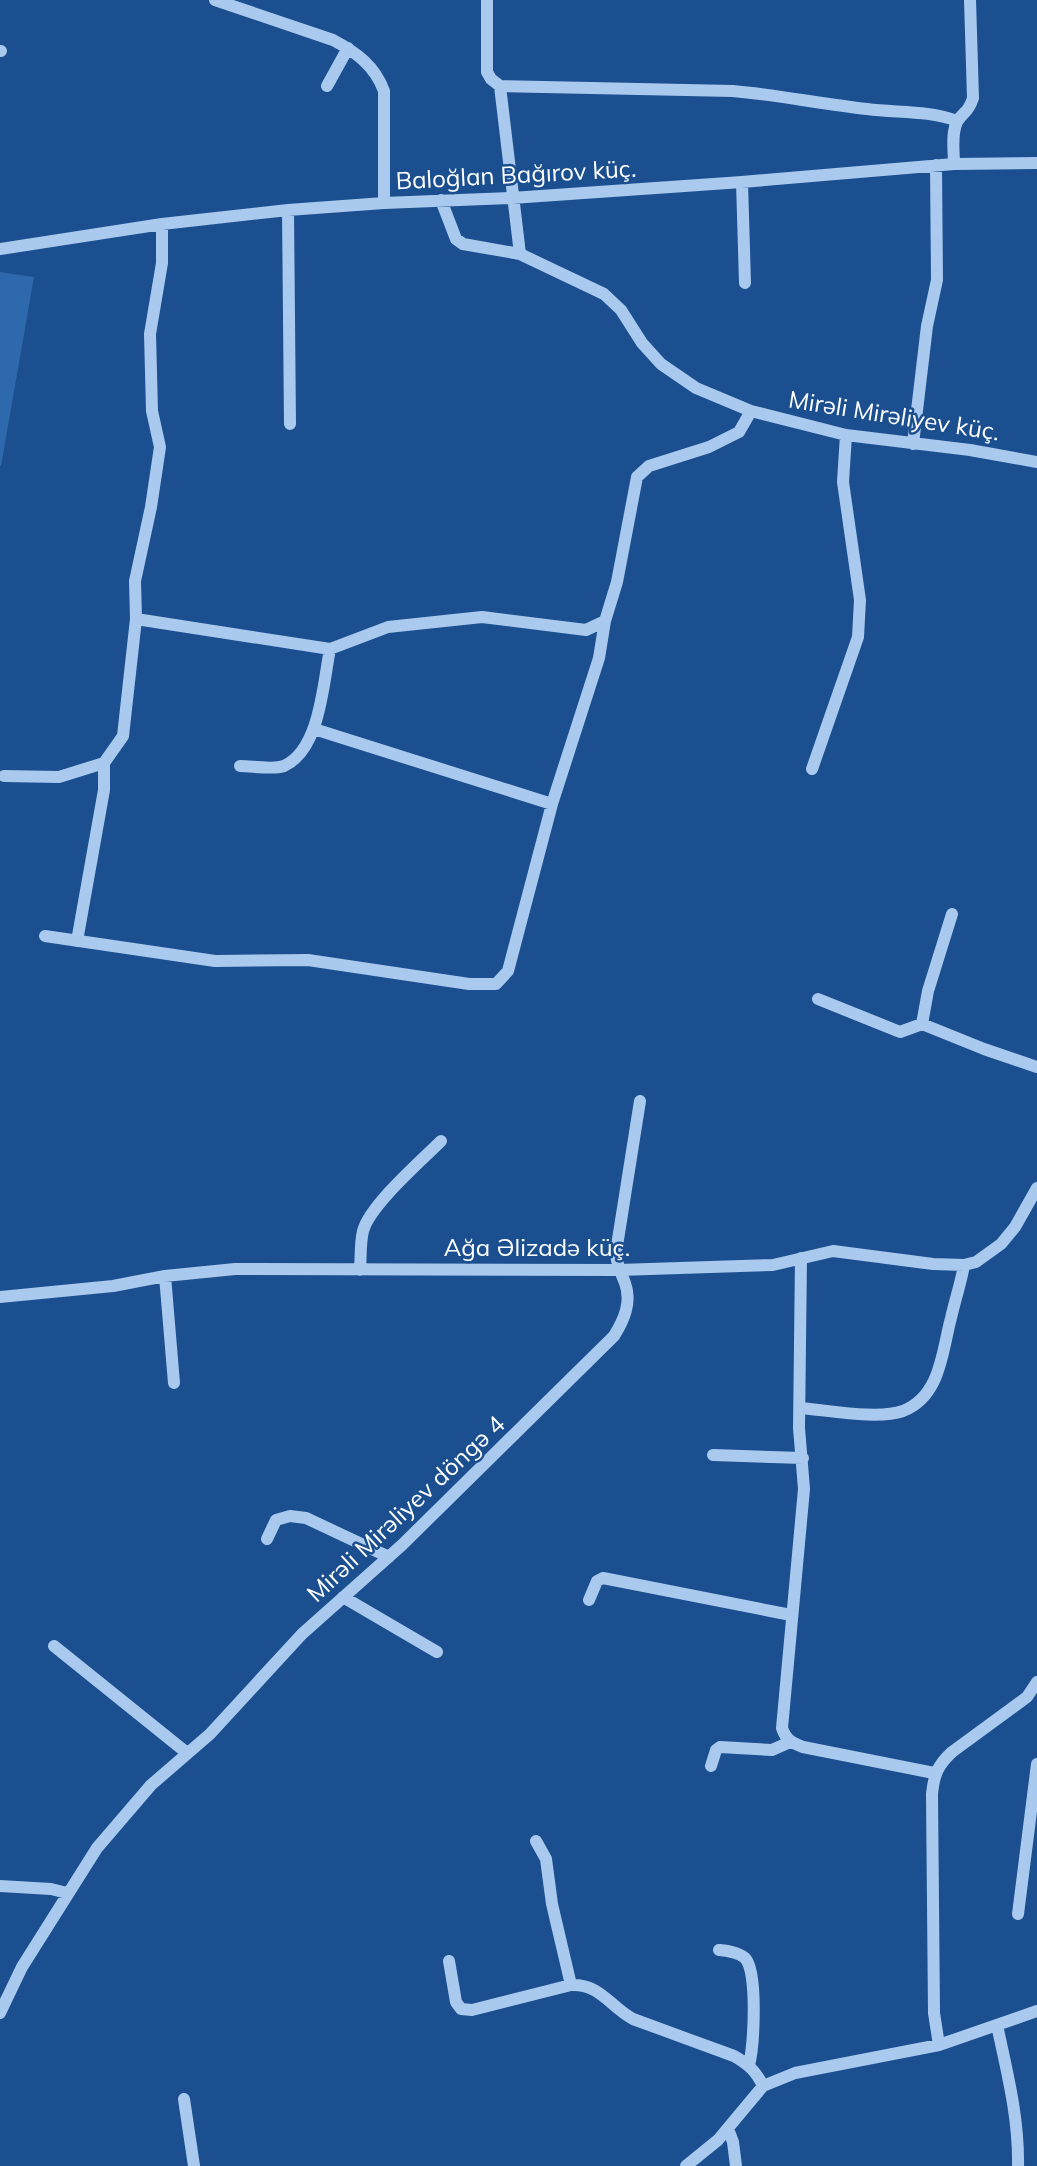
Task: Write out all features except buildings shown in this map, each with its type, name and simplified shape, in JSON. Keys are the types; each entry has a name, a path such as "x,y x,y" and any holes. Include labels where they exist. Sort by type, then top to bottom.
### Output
{"street":[{"path":"215,0 333,40 372,67 384,91 384,203"},
{"path":"486,0 487,72 500,86 733,91 867,109 930,114 957,121"},
{"path":"954,164 957,121 969,110 973,98 970,0"},
{"path":"327,86 348,48"},
{"path":"500,86 520,254"},
{"name":"Baloğlan Bağırov küç.","path":"0,248 162,224 288,210 512,198 936,165 1037,163"},
{"path":"913,444 927,326 937,280 936,165"},
{"path":"742,182 745,283"},
{"name":"Mirəli Mirəliyev küç.","path":"441,200 456,239 463,244 520,254 604,294 621,310 642,343 662,364 696,388 751,411 846,435 970,450 1037,462"},
{"path":"288,210 290,424"},
{"path":"4,776 59,777 103,763 123,736 136,619 135,581 151,507 160,447 152,411 150,334 162,263 162,224"},
{"path":"45,936 215,961 307,960 469,984 496,984 508,971 552,804 598,658 605,621 617,582 637,477 649,466 709,447 739,432 751,411"},
{"path":"812,769 858,637 860,600 843,482 846,435"},
{"path":"136,619 330,649 388,627 482,617 586,630 605,621"},
{"path":"240,766 282,766 302,752 314,729 330,649"},
{"path":"314,729 552,804"},
{"path":"77,941 104,790 103,763"},
{"path":"922,1024 928,991 952,914"},
{"path":"818,999 900,1032 922,1024 1037,1067"},
{"name":"Mirəli Mirəliyev döngə 4","path":"0,2013 22,1966 97,1848 142,1796 210,1734 302,1634 389,1557 614,1336 621,1325 627,1304 628,1291 616,1261 617,1240 640,1101"},
{"path":"360,1270 363,1232 368,1220 378,1206 441,1141"},
{"path":"800,1408 885,1414 904,1410 920,1399 935,1381 942,1362 964,1265 976,1262 1001,1244 1015,1227 1037,1188"},
{"name":"Ağa Əlizadə küç.","path":"0,1297 114,1286 165,1276 235,1269 619,1270 773,1265 832,1251 933,1264 964,1265"},
{"path":"801,1258 800,1408 804,1489 791,1615 782,1728 784,1736 790,1742 803,1747 934,1773"},
{"path":"165,1276 174,1384"},
{"path":"713,1455 803,1458"},
{"path":"267,1539 276,1520 290,1516 306,1518 389,1557"},
{"path":"589,1600 597,1581 603,1578 791,1615"},
{"path":"343,1597 437,1652"},
{"path":"54,1646 187,1753"},
{"path":"939,2045 934,2013 934,1773 952,1752 1027,1697 1037,1682"},
{"path":"711,1766 716,1750 720,1747 772,1750 790,1742"},
{"path":"1018,1914 1037,1764"},
{"path":"536,1841 546,1859 552,1904 571,1985"},
{"path":"1023,1873 1037,1875"},
{"path":"0,1886 43,1888 68,1893"},
{"path":"719,1950 737,1953 747,1959 752,1976 754,2031 749,2065"},
{"path":"450,1961 456,2002 461,2009 472,2010 571,1985 585,1984 601,1993 620,2012 633,2019 734,2056 758,2074 763,2086"},
{"path":"686,2166 728,2129 751,2097 763,2086 795,2073 939,2045 1037,2011"},
{"path":"997,2025 1015,2114 1018,2166"},
{"path":"184,2099 194,2166"},
{"path":"728,2129 733,2142 736,2166"}],"shaded area":[{"path":"0,272 34,277 1,466 0,466"}]}
